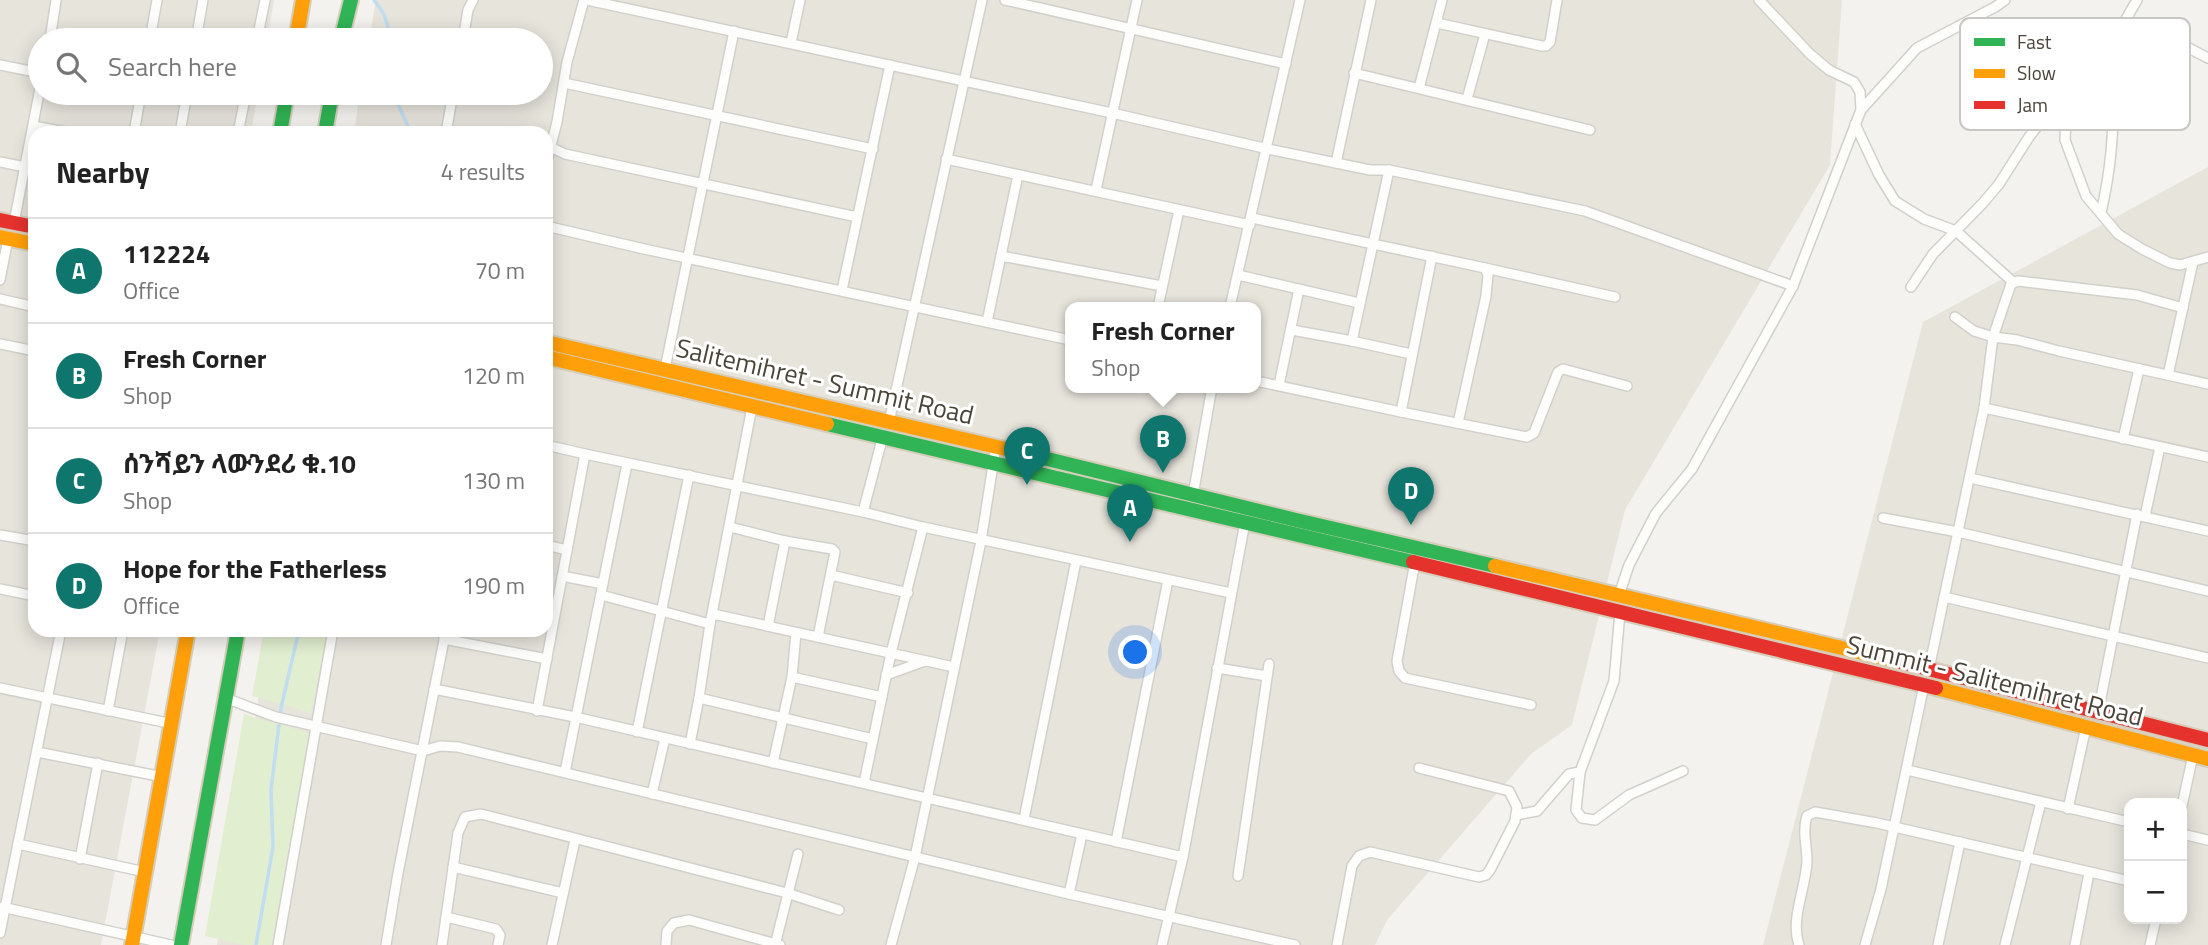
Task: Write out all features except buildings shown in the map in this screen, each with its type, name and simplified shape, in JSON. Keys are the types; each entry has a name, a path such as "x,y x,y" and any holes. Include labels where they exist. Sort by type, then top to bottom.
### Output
{"main road":[{"path":"298,28 303,0"},
{"path":"344,28 351,0"},
{"path":"281,126 285,105"},
{"path":"326,126 330,105"},
{"path":"7,221 28,226"},
{"path":"4,238 28,243"},
{"name":"Salitemihret - Summit Road","path":"553,344 665,369 886,429 996,446 1929,669"},
{"path":"553,359 752,407 886,429 993,461 1615,610 1616,594"},
{"name":"Summit - Salitemihret Road","path":"1615,610 1924,685 2208,759"},
{"path":"133,940 187,637"},
{"path":"181,945 237,637"},
{"path":"1929,669 2208,740"}],"street":[{"path":"52,28 56,0"},
{"path":"152,28 157,0"},
{"path":"198,28 203,0"},
{"path":"259,28 265,0"},
{"path":"465,28 473,0"},
{"path":"553,136 567,62 585,0 1268,149 1370,170 1389,170 1585,211 1793,286"},
{"path":"791,43 800,0"},
{"path":"863,512 916,307 982,0"},
{"path":"1005,0 1027,2 1286,64"},
{"path":"1096,190 1137,0"},
{"path":"1231,302 1300,0"},
{"path":"1336,163 1371,0"},
{"path":"1419,88 1442,0"},
{"path":"1437,23 1546,46 1550,41 1558,0"},
{"path":"1759,0 1810,54 1829,69 1854,82 1860,92 1861,110"},
{"path":"1976,18 2005,0"},
{"path":"2127,18 2137,0"},
{"path":"1616,594 1656,513 1692,470 1793,286 1861,110 1917,48 1960,26"},
{"path":"665,369 734,31"},
{"path":"1467,99 1485,34"},
{"path":"2190,48 2208,58"},
{"path":"0,65 28,71"},
{"path":"842,290 890,65"},
{"path":"1354,73 1590,130"},
{"path":"564,83 873,149"},
{"path":"37,105 33,125 38,126"},
{"path":"135,126 139,105"},
{"path":"181,126 185,105"},
{"path":"240,126 244,105"},
{"path":"447,126 451,105"},
{"path":"1855,124 1879,175 1895,201 1924,219 1956,231 2013,282 2137,296 2183,308"},
{"path":"1911,287 1933,254 1999,184 2035,130"},
{"path":"2065,130 2065,140 2086,196 2118,234 2170,263 2180,265 2208,257"},
{"path":"2101,213 2113,130"},
{"path":"553,148 565,154 857,217"},
{"path":"946,159 1178,210 1432,256 1615,297"},
{"path":"0,162 28,168"},
{"path":"1352,341 1389,170"},
{"path":"7,221 28,173"},
{"path":"987,322 1018,175"},
{"path":"1159,302 1178,210"},
{"path":"553,228 1065,339"},
{"path":"0,280 4,238"},
{"path":"1001,256 1162,286"},
{"path":"1401,412 1432,256"},
{"path":"2168,375 2193,262"},
{"path":"1458,423 1486,296 1488,275 1485,268"},
{"path":"1238,275 1359,303"},
{"path":"1929,669 1984,408 1993,337 2013,282"},
{"path":"1279,386 1299,289"},
{"path":"0,299 28,305"},
{"path":"1955,317 1974,331 1993,337 2017,340 2208,384"},
{"path":"1292,330 1411,354"},
{"path":"0,344 28,348"},
{"path":"1261,382 1527,436 1534,433 1558,372 1563,369 1627,386"},
{"path":"2123,439 2139,369"},
{"path":"1193,495 1211,393"},
{"path":"690,744 752,407"},
{"path":"1984,408 2208,457"},
{"path":"891,945 915,857 981,541 996,446"},
{"path":"553,447 1231,593"},
{"path":"2098,713 2126,572 2160,447"},
{"path":"553,626 585,454"},
{"path":"565,772 627,464"},
{"path":"637,732 689,475"},
{"path":"1970,478 2208,531"},
{"path":"1883,518 1958,532 2208,591"},
{"path":"1162,945 1183,857 1245,522"},
{"path":"730,527 832,549 835,552 818,637"},
{"path":"864,783 891,653 923,527"},
{"path":"0,535 28,540"},
{"path":"768,626 785,541"},
{"path":"553,547 567,550"},
{"path":"1024,819 1076,561"},
{"path":"1415,562 1396,661 1399,671 1405,678 1531,705"},
{"path":"831,575 908,593"},
{"path":"562,576 603,584"},
{"path":"1116,842 1168,580"},
{"path":"0,589 28,595"},
{"path":"601,595 710,624"},
{"path":"1944,597 2208,658"},
{"path":"553,603 557,604"},
{"path":"1615,610 1614,681 1580,772 1576,810 1582,818 1595,820 1629,795 1683,771"},
{"path":"713,614 954,667"},
{"path":"773,763 792,677 796,633"},
{"path":"0,933 3,907 60,637"},
{"path":"108,711 122,637"},
{"path":"278,945 333,637"},
{"path":"386,945 444,637"},
{"path":"457,637 547,659"},
{"path":"537,711 551,637"},
{"path":"886,675 926,661"},
{"path":"1238,876 1269,664"},
{"path":"1217,668 1268,676"},
{"path":"792,677 882,697"},
{"path":"1865,945 1881,889 1924,685"},
{"path":"0,688 173,724"},
{"path":"434,689 575,717 1183,857"},
{"path":"225,698 276,717 423,751 440,746 458,747 1069,894 1295,945"},
{"path":"699,698 873,739"},
{"path":"2068,809 2086,727"},
{"path":"652,794 664,738"},
{"path":"37,752 163,777"},
{"path":"2184,798 2193,755"},
{"path":"80,859 98,763"},
{"path":"1337,945 1352,866 1359,856 1370,852 1469,875 1486,875 1503,845 1517,807 1509,792 1419,768"},
{"path":"1907,769 2124,821"},
{"path":"1516,815 1537,811 1569,775 1580,772"},
{"path":"2005,945 2041,802"},
{"path":"1797,944 1796,930 1807,862 1805,823 1807,816 1815,812 2027,856 2124,880"},
{"path":"442,945 458,833 465,817 481,814 787,893 839,910"},
{"path":"1069,894 1082,834"},
{"path":"2187,835 2208,840"},
{"path":"552,945 575,839"},
{"path":"1938,945 1960,842"},
{"path":"18,844 145,872"},
{"path":"666,945 667,931 674,923 689,920 776,945 798,854"},
{"path":"453,867 563,893"},
{"path":"2075,945 2089,873"},
{"path":"3,907 133,940 171,945"},
{"path":"446,917 496,929 500,935 498,945"},
{"path":"2150,945 2155,924"}],"shaded area":[{"path":"0,0 274,0 269,28 28,28 28,105 256,105 252,126 28,126 28,637 159,637 101,945 0,945"},
{"path":"376,0 1842,0 1830,165 1625,510 1572,725 1531,754 1387,920 1375,945 217,945 269,637 553,637 553,126 355,126 358,105 553,105 553,28 371,28"},
{"path":"2208,167 2208,945 1763,945 1923,322"}],"green space":[{"path":"263,637 327,637 311,713 252,696"},
{"path":"244,714 309,733 275,945 244,945 205,936"}],"waterway":[{"path":"374,0 384,14 388,28"},
{"path":"398,105 408,126"},
{"path":"256,945 273,847 271,790 281,708 297,637"}],"traffic: fast":[{"path":"344,28 351,0"},
{"path":"281,126 285,105"},
{"path":"326,126 330,105"},
{"path":"827,424 1413,562"},
{"path":"1027,454 1495,566"},
{"path":"181,945 237,637"}],"traffic: slow":[{"path":"298,28 303,0"},
{"path":"0,237 28,243"},
{"path":"553,344 1027,454"},
{"path":"553,359 827,424"},
{"path":"1495,566 1901,662"},
{"path":"132,945 187,637"},
{"path":"1936,688 2208,759"}],"traffic: jam":[{"path":"0,220 28,226"},
{"path":"1413,562 1936,688"},
{"path":"1901,662 2208,740"}],"place":[{"name":"Fresh Corner","path":"1163,473"},
{"name":"ሰንሻይን ላውንደሪ ቁ.10","path":"1027,485"},
{"name":"Hope for the Fatherless","path":"1411,525"},
{"name":"112224","path":"1130,542"}]}
